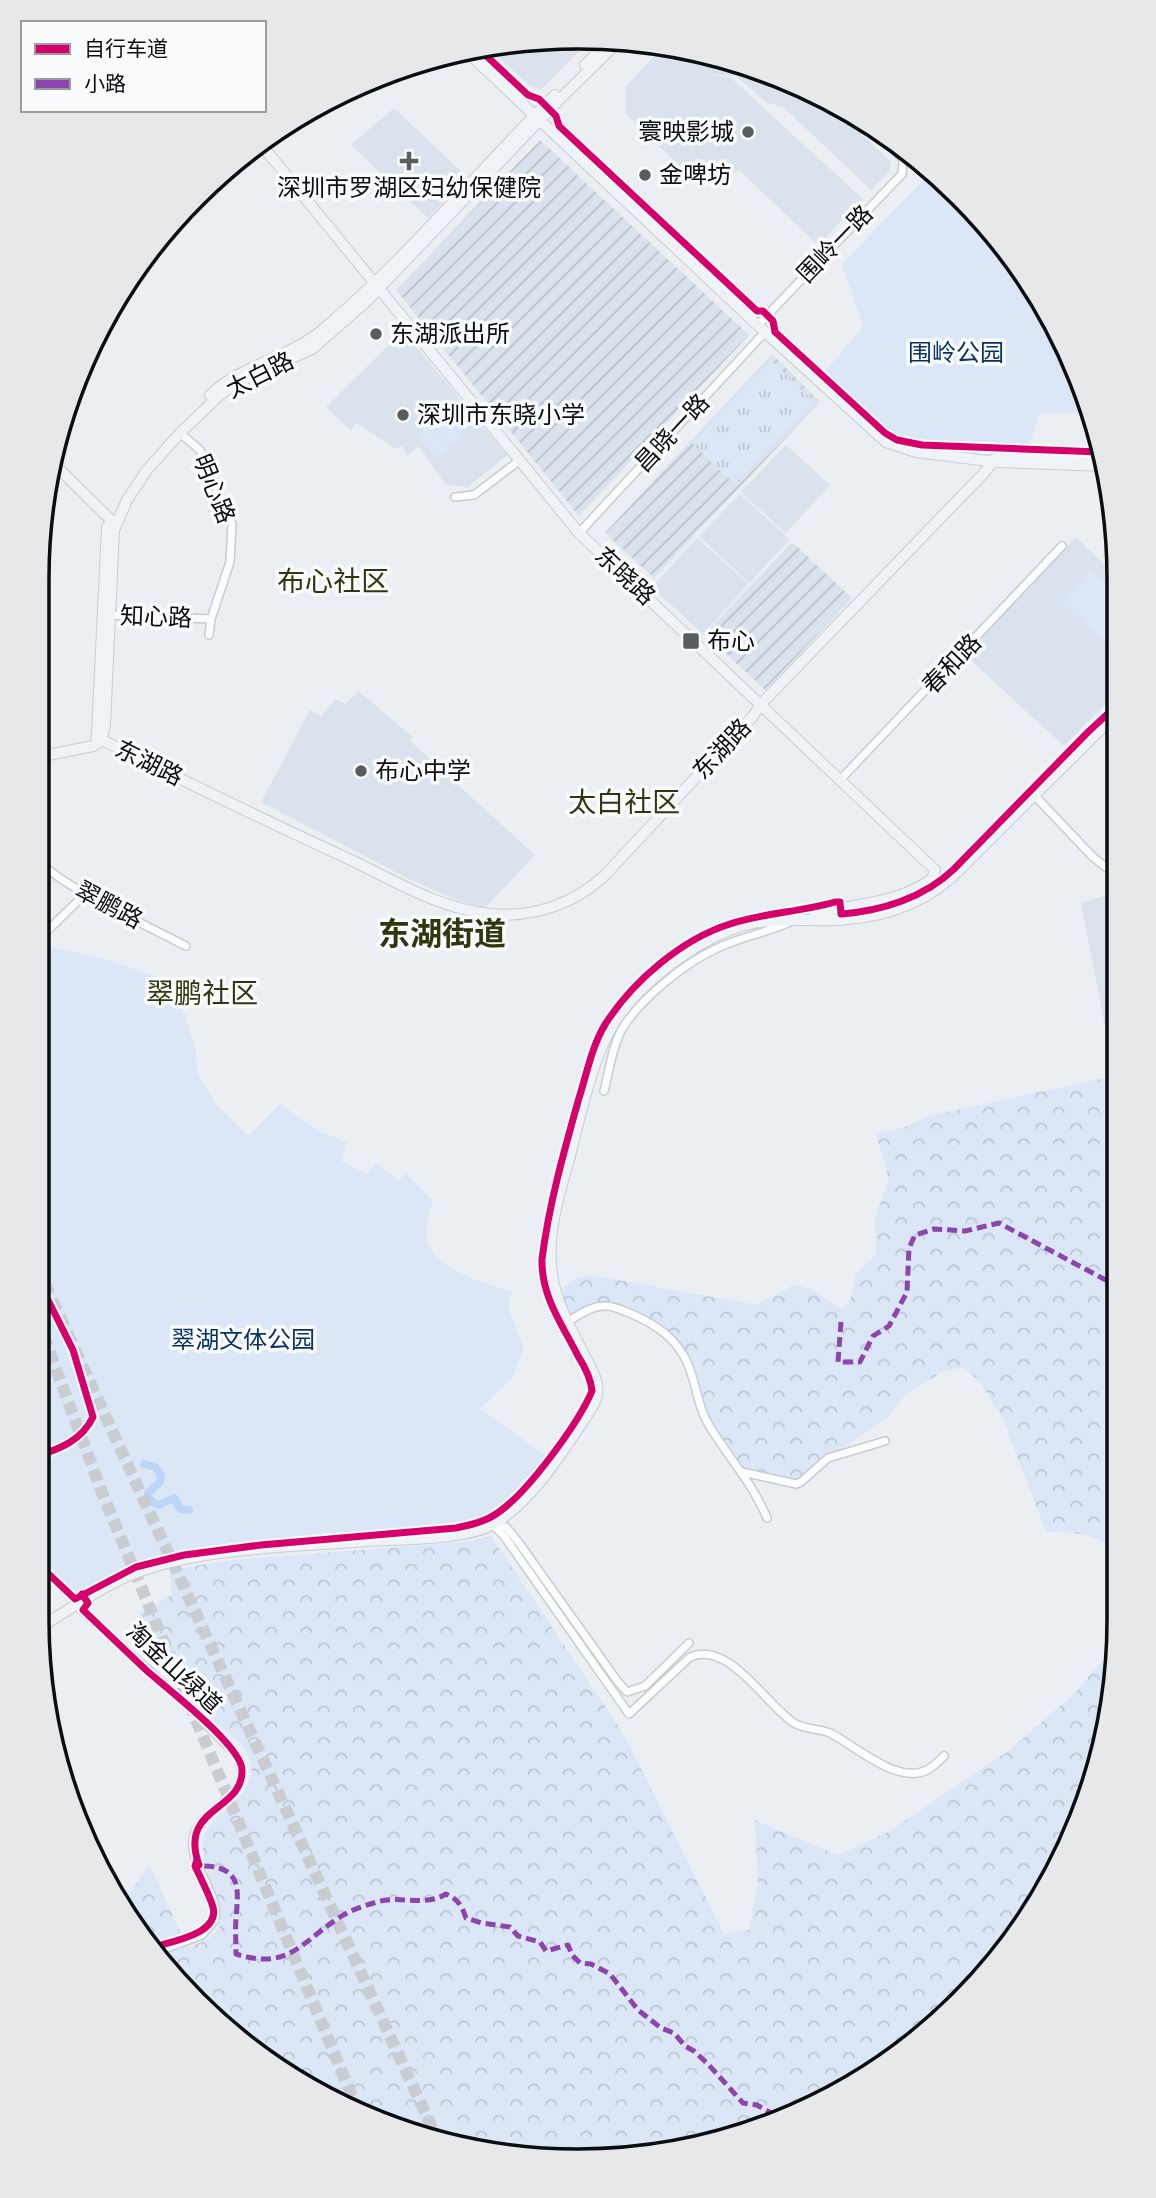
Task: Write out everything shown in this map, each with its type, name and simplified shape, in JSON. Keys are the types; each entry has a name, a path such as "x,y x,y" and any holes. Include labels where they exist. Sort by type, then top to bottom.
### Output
{"street":[{"name":"太白路","path":"99,738 107,535 147,470 180,433 225,391 316,346 376,287 601,50"},
{"name":"太白路","path":"537,118 609,50"},
{"path":"475,59 761,329 892,446 922,453 991,460 1095,466"},
{"name":"东晓路","path":"266,151 579,533 934,869 933,878 906,894 873,904 822,912 816,914 813,920"},
{"name":"围岭一路","path":"761,329 902,174 903,160"},
{"name":"太白路","path":"113,522 117,505 145,462 215,390 228,380 311,338 376,287"},
{"name":"昌晓一路","path":"579,533 761,329"},
{"name":"明心路","path":"180,433 201,450 232,524 230,562 211,618 209,635"},
{"path":"991,460 1007,455 1093,459"},
{"path":"455,497 474,495 520,460"},
{"name":"东湖路","path":"99,738 447,905 491,914 540,911 571,899 599,881 753,716 761,704 984,473 991,460"},
{"path":"60,470 113,522"},
{"name":"春和路","path":"840,780 1062,546"},
{"name":"知心路","path":"105,615 211,618"},
{"path":"49,1622 131,1575 153,1567 201,1557 450,1535 492,1524 527,1494 555,1462 597,1396 595,1377 559,1304 551,1264 555,1217 596,1064 610,1029 631,1001 676,960 736,928 772,920 866,918 903,908 923,899 951,878 1107,723"},
{"path":"49,749 99,738"},
{"path":"49,755 93,746 99,738"},
{"path":"1034,795 1093,857 1107,868"},
{"name":"翠鹏路","path":"49,871 186,946"},
{"path":"49,929 86,893"},
{"path":"604,1091 623,1028 662,987 693,962 720,947 795,920"},
{"path":"567,1322 590,1308 606,1306 649,1321 660,1329 681,1350 704,1416 760,1501 767,1518"},
{"path":"742,1472 796,1484 802,1482 828,1458 886,1441"},
{"path":"492,1524 506,1527 519,1543 618,1682 628,1692 645,1686 689,1643"},
{"path":"492,1524 511,1545 629,1714 690,1657 699,1653 711,1654 725,1661 756,1685 775,1707 793,1722 809,1730 827,1732 885,1766 914,1774 928,1770 944,1756"},
{"name":"淘金山绿道","path":"76,1605 196,1713 238,1757 242,1766 241,1778 232,1794 202,1822 193,1839 197,1860 215,1903 215,1920 202,1936 164,1950"}],"shaded area":[{"path":"581,49 541,90 530,86 497,56 543,50"},
{"path":"655,55 681,59 748,77 812,104 854,128 891,162 889,171 871,190 783,107 767,103 736,76 708,74 731,78 863,199 818,245 739,170 700,186 626,114 626,86"},
{"name":"深圳市罗湖区妇幼保健院","path":"394,108 467,177 428,218 351,145"},
{"path":"540,140 749,335 579,516 396,290"},
{"name":"深圳市东晓小学","path":"403,331 507,455 468,487 445,484 419,446 407,456 402,446 396,449 356,423 351,431 326,407"},
{"path":"772,354 820,402 654,578 605,533"},
{"path":"786,445 830,485 786,533 741,492"},
{"path":"740,494 790,540 749,583 699,536"},
{"path":"1076,537 1107,567 1107,702 1064,746 965,655"},
{"path":"697,538 748,584 703,634 652,587"},
{"path":"792,542 852,598 765,690 705,634"},
{"name":"布心中学","path":"358,691 413,737 410,741 535,855 485,908 461,902 407,878 261,802 310,710 321,716 336,699 345,704"},
{"path":"1107,895 1107,1037 1081,903"}],"green space":[{"name":"围岭公园","path":"925,178 976,229 1018,284 1052,344 1081,413 1040,413 1028,450 962,452 927,448 899,438 860,407 825,372 863,326 842,264"},
{"path":"771,360 814,402 735,485 692,443"},
{"path":"445,411 465,434 451,446 432,422"},
{"path":"430,423 450,447 436,458 416,434"},
{"path":"1090,570 1107,586 1107,641 1105,643 1061,601"},
{"name":"翠湖文体公园","path":"49,946 104,959 157,977 172,977 196,1050 197,1072 216,1104 249,1136 280,1104 323,1133 347,1142 342,1162 368,1174 376,1162 398,1181 406,1173 433,1200 426,1233 429,1246 436,1256 459,1273 512,1292 508,1307 524,1348 513,1377 480,1409 548,1457 503,1507 486,1519 464,1525 222,1548 157,1558 120,1571 75,1596 49,1574"},
{"path":"1105,1078 1107,1082 1107,1546 1087,1535 1046,1532 1003,1419 980,1382 963,1367 942,1372 905,1395 887,1418 820,1464 801,1482 742,1472 709,1427 688,1365 660,1329 605,1305 572,1317 564,1301 563,1287 576,1278 590,1275 752,1304 760,1303 794,1285 811,1289 841,1309 850,1298 855,1274 876,1254 875,1219 889,1179 876,1133 903,1128 928,1116"},
{"path":"491,1536 624,1735 724,1934 749,1930 758,1882 755,1820 838,1855 888,1832 1007,1752 1073,1695 1106,1656 1097,1723 1079,1790 1052,1854 1018,1914 976,1969 952,1994 927,2018 872,2060 780,2109 715,2131 681,2139 613,2148 578,2149 543,2148 475,2139 408,2121 376,2109 313,2078 284,2060 229,2018 180,1969 138,1914 122,1888 130,1892 150,1865 187,1947 208,1939 218,1928 221,1916 203,1855 203,1840 215,1820 243,1791 251,1768 243,1747 196,1705 186,1683 148,1654 140,1630 140,1612 172,1595 170,1570 231,1560 464,1542"}],"waterway":[{"path":"144,1464 155,1467 161,1476 160,1482 148,1493 150,1501 159,1505 174,1498 180,1509 189,1510"}],"tunnel":[{"path":"49,1293 432,2128"},
{"path":"49,1350 103,1495 353,2098"}],"marked path":[{"path":"841,1322 838,1362 860,1362 873,1336 889,1326 907,1292 909,1248 915,1235 934,1229 965,1231 999,1223 1107,1281"},
{"path":"204,1866 217,1867 232,1876 237,1890 236,1954 253,1958 268,1959 291,1952 341,1916 366,1905 386,1900 430,1900 446,1894 459,1903 466,1918 510,1927 518,1936 540,1942 546,1951 568,1945 572,1955 580,1963 591,1964 610,1974 638,2010 661,2028 674,2033 685,2046 708,2064 743,2103 757,2105 770,2113"}],"cycle path":[{"path":"488,57 528,95 539,99 556,116 559,126 757,311 763,311 773,321 775,332 885,433 897,440 922,445 1092,452"},
{"path":"49,1574 75,1599 136,1567 184,1555 261,1545 456,1528 487,1519 508,1505 550,1458 592,1391 587,1373 549,1298 542,1259 558,1178 590,1059 601,1032 617,1007 660,963 694,940 730,924 835,902 840,902 841,914 871,910 901,901 929,888 954,869 1107,714"},
{"path":"49,1302 73,1350 93,1417 77,1438 49,1452"},
{"path":"82,1594 88,1603 83,1610 217,1732 239,1760 242,1770 240,1784 233,1794 204,1820 197,1831 195,1846 199,1865"},
{"path":"161,1945 200,1931 213,1917 213,1907 195,1866 197,1860"}],"place":[{"name":"寰映影城","path":"748,132"},
{"name":"深圳市罗湖区妇幼保健院","path":"409,161"},
{"name":"金啤坊","path":"645,175"},
{"name":"东湖派出所","path":"376,334"},
{"name":"深圳市东晓小学","path":"403,415"},
{"name":"布心","path":"691,641"},
{"name":"布心中学","path":"361,771"}],"district":[{"name":"布心社区","path":"333,581"},
{"name":"太白社区","path":"624,802"},
{"name":"东湖街道","path":"442,934"},
{"name":"翠鹏社区","path":"202,993"}]}
